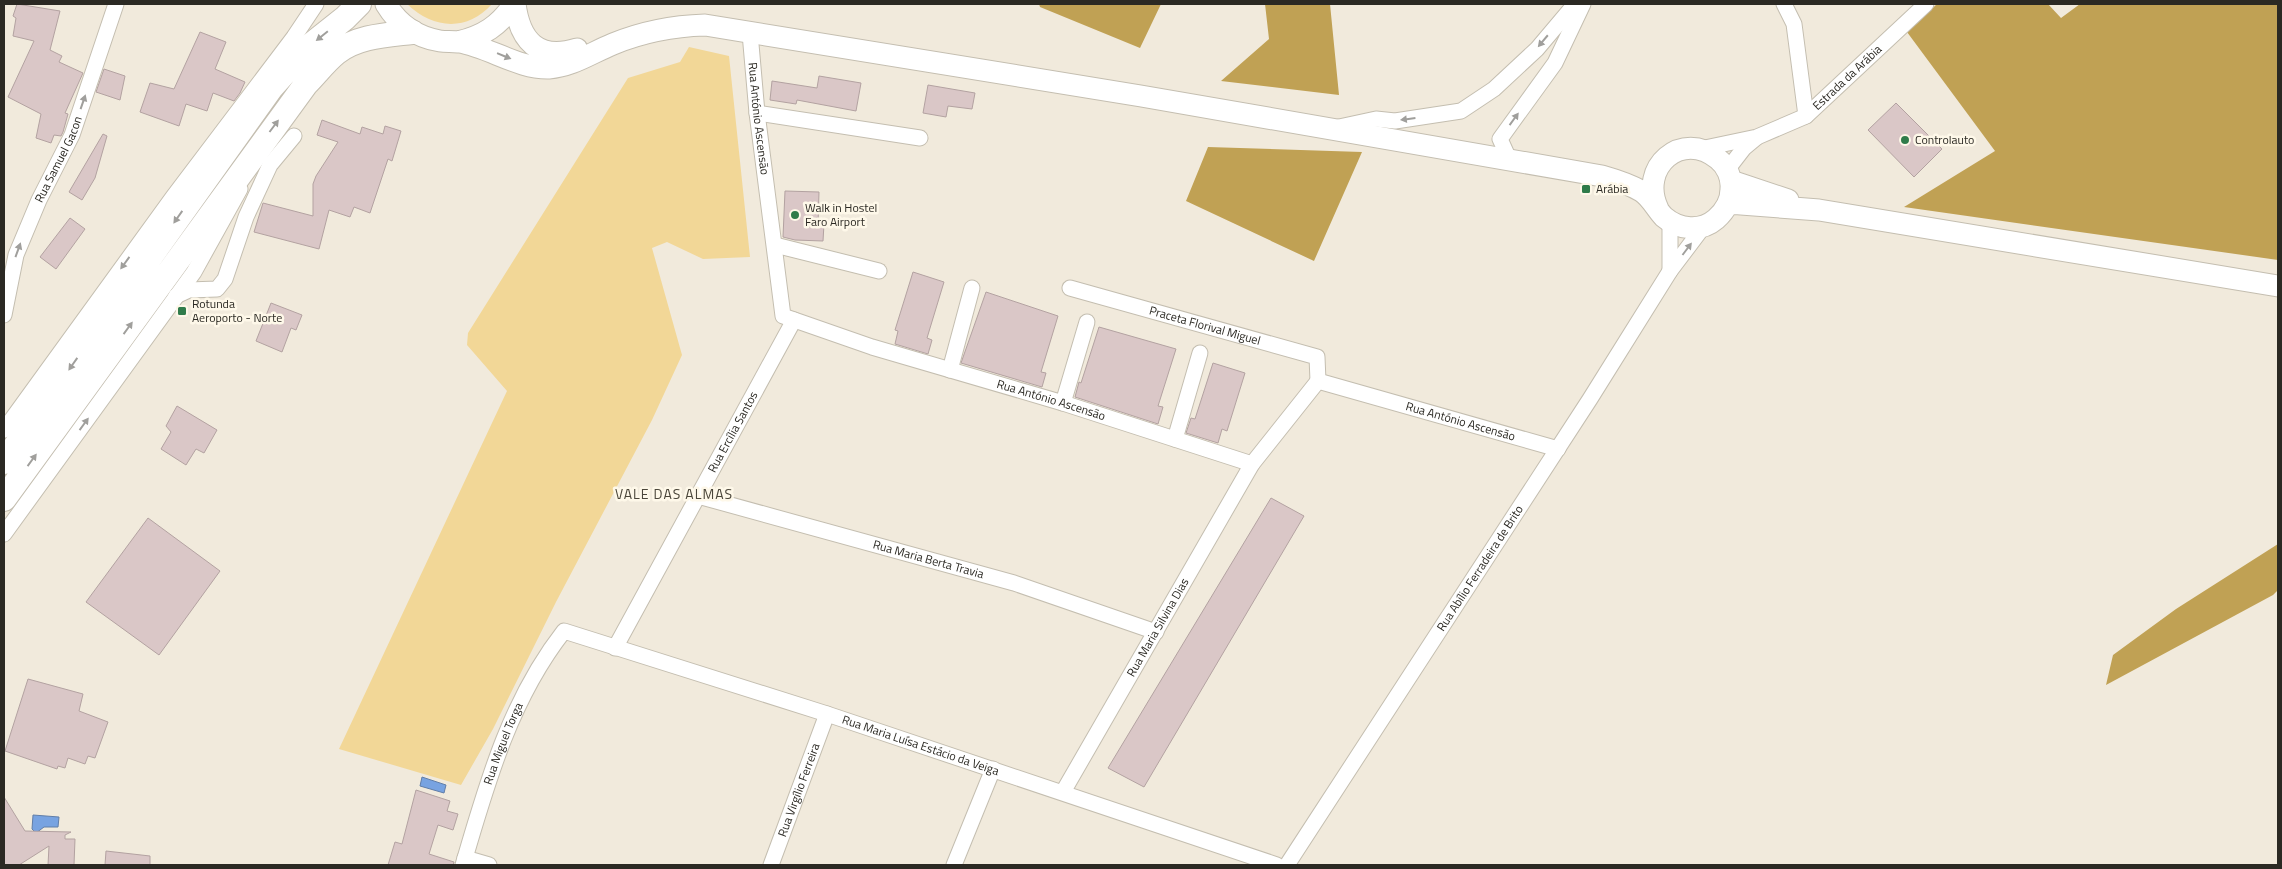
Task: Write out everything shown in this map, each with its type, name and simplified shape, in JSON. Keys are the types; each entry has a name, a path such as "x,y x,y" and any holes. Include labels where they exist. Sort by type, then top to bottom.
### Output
{"main road":[{"path":"4,462 271,88 306,49 345,18 358,4"},
{"path":"4,499 306,84 337,52 364,39 412,32"}],"street":[{"name":"Rua Samuel Gacon","path":"4,315 16,255 39,200 72,134 116,4"},
{"path":"4,430 227,125 294,37 316,4"},
{"path":"386,4 397,20 412,32 426,38 458,42 486,49 535,67 567,65 640,34 691,25 705,25 1141,96 1602,176 1619,181 1643,192 1664,215 1685,227 1704,226 1722,214 1728,203 1729,176 1744,148 1757,138"},
{"path":"458,42 475,38 491,30 505,18 515,4"},
{"path":"515,4 517,21 524,36 535,47 548,53 563,53 577,49 612,45"},
{"path":"1330,129 1376,119 1395,121 1461,111 1494,89 1530,56 1575,4"},
{"path":"1510,160 1500,139 1555,62 1583,4"},
{"path":"1784,4 1794,24 1806,116"},
{"name":"Estrada da Arábia","path":"1757,138 1806,116 1926,4"},
{"name":"Rua António Ascensão","path":"750,33 756,113 783,316 872,347 1063,403 1252,464"},
{"path":"227,125 254,110"},
{"path":"756,113 920,138"},
{"path":"176,296 189,290 217,289 224,279 246,217 270,165 294,136"},
{"path":"1670,271 1664,215 1652,190 1655,171 1668,155 1678,150 1700,149 1757,138"},
{"path":"1700,149 1720,160 1729,176 1819,210"},
{"path":"4,534 194,272 234,201 256,151"},
{"path":"1619,181 1661,162"},
{"path":"1728,203 1819,210 2278,286"},
{"name":"Rua Abílio Ferradeira de Brito","path":"1287,865 1558,449 1670,271 1704,226"},
{"path":"775,245 879,271"},
{"path":"194,272 196,283 201,289"},
{"path":"950,370 972,288"},
{"name":"Praceta Florival Miguel","path":"1070,288 1318,356 1318,380"},
{"name":"Rua Ercília Santos","path":"615,648 794,320"},
{"path":"1063,403 1087,322"},
{"path":"1174,439 1200,353"},
{"path":"1252,464 1318,380"},
{"name":"Rua António Ascensão","path":"1318,380 1558,449"},
{"name":"Rua Maria Silvina Dias","path":"1063,792 1252,464"},
{"name":"Rua Maria Berta Travia","path":"698,496 1014,583 1156,632"},
{"name":"Rua Maria Luísa Estácio da Veiga","path":"564,631 827,714 1277,865"},
{"name":"Rua Miguel Torga","path":"464,862 477,813 500,746 546,654 564,631"},
{"name":"Rua Virgílio Ferreira","path":"770,865 827,714"},
{"path":"954,865 993,769"},
{"path":"464,862 489,865"}],"shaded area":[{"path":"407,4 492,4 472,19 450,24 428,18"},
{"path":"1039,4 1161,4 1140,48 1040,7"},
{"path":"1265,4 1330,4 1339,95 1221,81 1269,39"},
{"path":"1937,4 2048,4 2061,18 2080,4 2278,4 2278,260 1904,207 1995,151 1907,32"},
{"path":"689,47 729,56 750,257 703,259 667,242 652,248 682,355 652,420 556,602 493,729 461,785 339,749 507,391 467,345 468,333 628,78 680,62"},
{"path":"1208,147 1362,152 1314,261 1186,201"},
{"path":"2278,544 2278,590 2273,595 2106,685 2113,655 2176,609"}],"water":[{"path":"422,777 446,785 444,793 420,786"},
{"path":"33,815 59,817 58,827 44,827 36,833 32,829"}],"building":[{"path":"17,4 60,11 50,50 62,56 59,62 83,73 65,113 68,114 63,132 61,136 54,135 51,143 36,138 41,114 8,97 34,41 13,36 16,18 13,16"},
{"path":"200,32 226,42 215,69 245,82 234,101 213,93 207,111 186,104 179,126 140,112 150,83 174,89"},
{"path":"104,69 125,76 120,100 96,92"},
{"path":"819,76 861,83 856,111 797,100 796,104 770,100 772,81 817,88"},
{"path":"928,85 975,93 972,109 948,106 946,117 923,113"},
{"name":"Controlauto","path":"1896,103 1942,149 1914,177 1868,130"},
{"path":"322,120 360,134 362,127 383,134 385,126 401,131 392,161 388,159 370,213 354,207 350,217 329,210 319,249 254,232 263,203 313,216 313,184 316,176 338,142 317,135"},
{"path":"103,134 107,136 95,178 82,200 69,192"},
{"name":"Walk in Hostel Faro Airport","path":"785,191 819,192 818,224 824,224 823,241 795,240 783,237"},
{"path":"70,218 85,229 56,269 40,257"},
{"path":"913,272 944,282 927,338 932,340 928,354 895,344 898,331 895,330"},
{"path":"986,292 1058,316 1041,372 1046,373 1042,387 961,363"},
{"path":"271,303 302,315 296,330 291,328 282,352 256,341"},
{"path":"1099,327 1176,349 1158,406 1163,407 1158,424 1075,397"},
{"path":"1213,363 1245,373 1227,431 1222,429 1218,443 1186,433 1191,418 1195,419"},
{"path":"177,406 217,430 204,453 196,449 186,465 161,449 171,432 166,426"},
{"path":"1271,498 1304,516 1144,787 1108,768"},
{"path":"148,518 220,571 159,655 86,602"},
{"path":"28,679 83,694 79,711 108,722 95,758 88,756 85,764 68,758 65,768 58,766 57,769 5,751"},
{"path":"416,790 450,801 447,811 458,814 453,830 438,825 429,854 454,862 453,865 388,865 395,842 402,844"},
{"path":"4,797 25,831 71,832 65,835 65,839 75,839 74,865 48,865 49,846 19,865 4,865"},
{"path":"106,851 150,856 150,865 105,865"}],"place":[{"name":"Controlauto","path":"1905,140"},
{"name":"Arábia","path":"1586,189"},
{"name":"Walk in Hostel Faro Airport","path":"795,215"},
{"name":"Rotunda Aeroporto - Norte","path":"182,311"}],"district":[{"name":"VALE DAS ALMAS","path":"674,494"}]}
